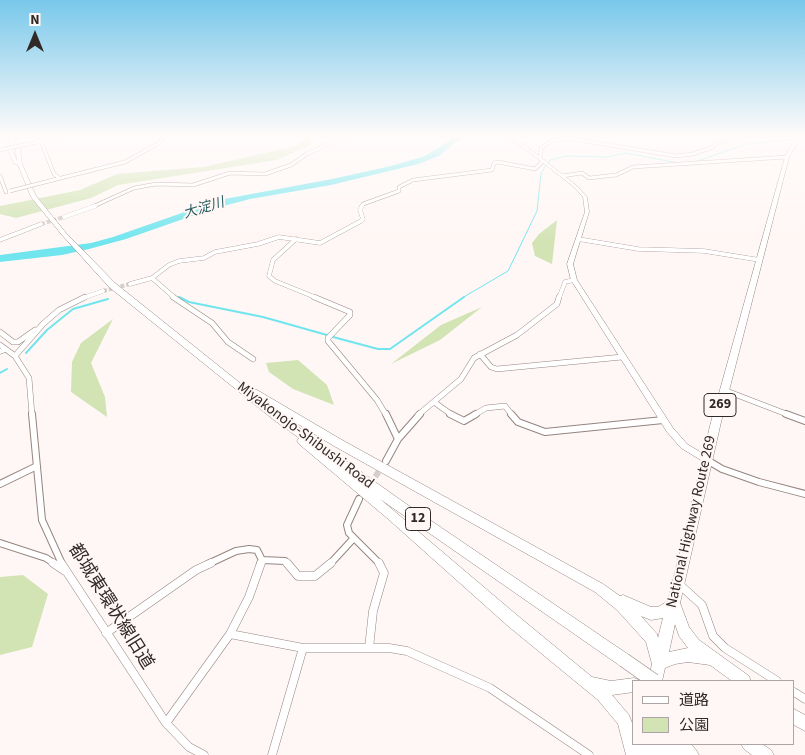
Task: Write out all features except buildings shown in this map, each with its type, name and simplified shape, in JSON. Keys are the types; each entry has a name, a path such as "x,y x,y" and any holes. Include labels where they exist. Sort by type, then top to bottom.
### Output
{"highway":[{"path":"19,171 26,182"},
{"name":"Miyakonojo-Shibushi Road","path":"22,171 33,196 88,261 112,284 217,370 398,505 624,660 654,677"},
{"path":"25,171 26,182"},
{"name":"National Highway Route 269","path":"654,677 674,604 677,583 724,390 783,171"},
{"path":"217,370 338,442 641,611 651,614 660,613 674,604 684,632 694,645 743,680"},
{"path":"217,370 391,514 513,622 603,695 624,720 632,738"},
{"path":"598,588 622,605 652,639 654,677"},
{"path":"654,677 674,656 688,655 710,658"},
{"path":"580,676 599,686 611,688 632,685"},
{"path":"682,745 691,755"},
{"path":"751,745 766,755"},
{"path":"638,751 658,747 680,755"}],"street":[{"path":"53,171 59,178"},
{"path":"0,193 87,171"},
{"path":"64,217 80,213 134,188 156,184 194,185 230,173 254,176 273,171"},
{"path":"130,284 152,278 169,265 179,261 199,259 215,252 258,244 279,236 317,243 361,221 363,218 360,210 363,204 399,191 399,188 412,180 442,178 484,171"},
{"path":"556,171 581,192 587,201 587,212 570,264 574,280 622,357 677,439 722,468 759,482 805,494"},
{"path":"562,176 582,173 589,178 616,175 625,171"},
{"path":"0,176 8,191"},
{"path":"0,240 41,224"},
{"path":"296,239 273,260 269,276 275,281 350,312 350,315 328,338 328,341 377,400 392,424 398,439"},
{"path":"578,239 638,249 704,251 760,260"},
{"path":"152,278 180,303 212,323 228,342 253,359"},
{"path":"386,461 398,439 434,402 460,379 474,358 517,335 557,304 565,282 574,280"},
{"path":"0,332 13,342 18,342 63,308 103,291"},
{"path":"16,356 43,324"},
{"name":"都城東環状線旧道","path":"2,349 16,356 29,378 42,520 65,571 166,723 189,747 204,755"},
{"path":"480,354 491,367 497,369 622,357"},
{"path":"724,390 805,421"},
{"path":"434,402 459,420 464,420 486,408 505,406 518,422 545,432 663,420"},
{"path":"0,484 37,466"},
{"path":"359,499 346,525 353,540 382,565 384,573 373,611 369,648"},
{"path":"262,560 284,561 298,576 315,576 328,566 353,540"},
{"path":"0,543 46,558 65,571"},
{"path":"106,633 196,570 236,551 257,550 262,560 249,597 230,634 166,723"},
{"path":"677,583 702,605 713,636 726,648 776,680"},
{"path":"230,634 303,648 389,648 407,651 490,688 590,755"},
{"path":"272,755 303,648"}],"green space":[{"path":"151,171 205,171 118,185 91,198 16,218 0,214 0,206 80,190 117,174"},
{"path":"557,220 552,264 535,256 532,243 539,234"},
{"path":"482,307 440,340 391,364 441,325"},
{"path":"113,319 91,363 105,397 107,417 71,392 72,362 81,343"},
{"path":"298,360 327,385 334,405 293,389 269,372 266,363"},
{"path":"23,575 48,594 32,647 0,655 0,577"}],"water":[{"name":"大淀川","path":"367,171 388,171 331,185 250,199 212,209 126,239 89,249 62,255 0,262 0,255 91,243 219,200"}],"waterway":[{"path":"462,298 508,271 537,211 542,171"},
{"path":"182,298 179,297 189,302 263,317 327,335"},
{"path":"333,337 378,349 390,349 464,297"},
{"path":"26,353 47,330 73,309 108,299"},
{"path":"0,373 7,369"}],"tunnel":[{"path":"41,224 64,217"},
{"path":"103,291 130,284"},
{"path":"370,484 382,467"}]}
